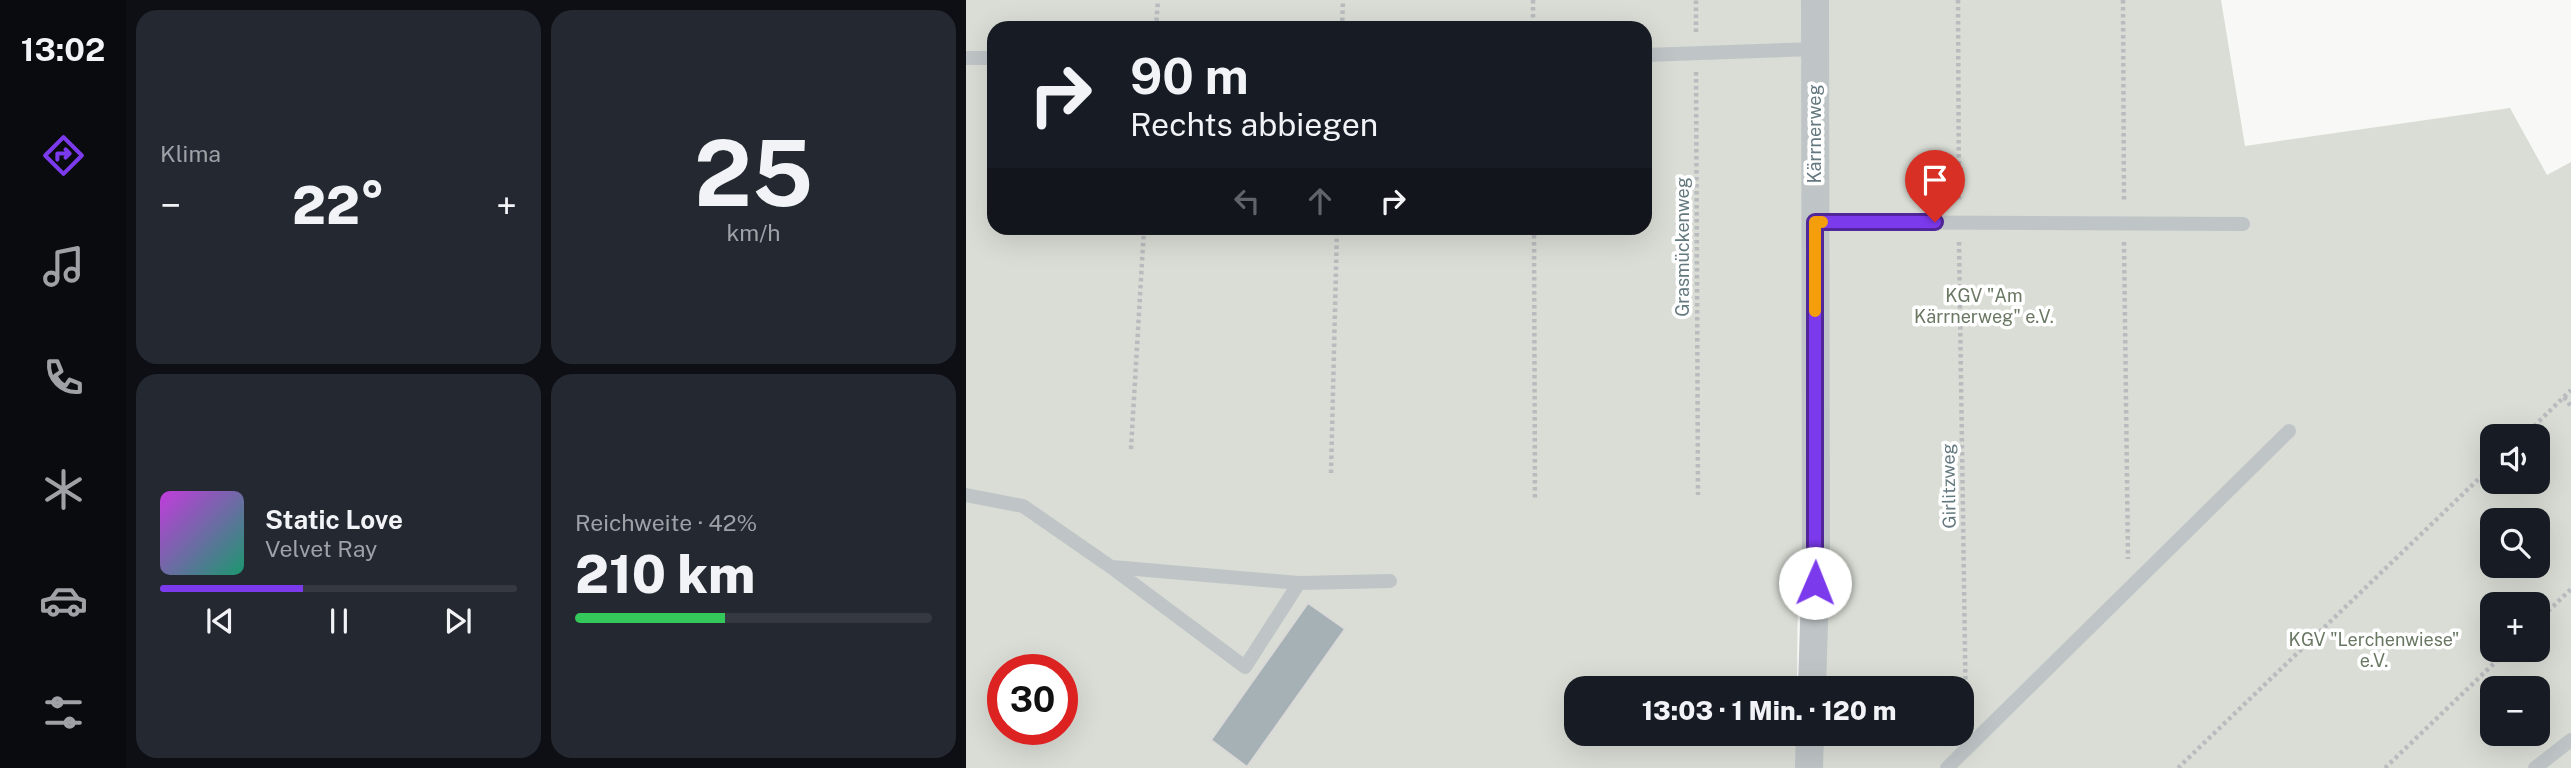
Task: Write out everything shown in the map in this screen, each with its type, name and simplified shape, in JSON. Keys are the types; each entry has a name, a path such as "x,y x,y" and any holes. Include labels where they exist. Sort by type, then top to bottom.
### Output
{"street":[{"name":"Kärrnerweg","path":"1812,676 1816,557 1815,0"},
{"path":"1809,768 1810,746"}],"lane":[{"path":"1652,55 1815,49"},
{"path":"966,58 987,58"},
{"path":"1815,222 2243,224"},
{"path":"1947,768 2128,587 2289,432"},
{"path":"966,495 1023,506 1111,567 1245,667 1299,583"},
{"path":"1111,567 1299,583 1390,581"},
{"path":"2535,768 2571,740"}],"path":[{"path":"1156,21 1158,0"},
{"path":"1342,21 1343,0"},
{"path":"1533,0 1533,21"},
{"name":"Grasmückenweg","path":"1696,0 1698,495"},
{"name":"Girlitzweg","path":"1958,0 1966,749"},
{"path":"2123,0 2128,587"},
{"path":"1131,449 1144,235"},
{"path":"1331,473 1337,235"},
{"path":"1534,235 1535,499"},
{"path":"2536,424 2571,390"},
{"path":"2564,397 2571,406"},
{"path":"2178,768 2480,478"},
{"path":"2550,609 2571,589"},
{"path":"2385,768 2495,662"}],"green space":[{"name":"KGV \"Am Kärrnerweg\" e.V.","path":"966,0 2221,0 2245,146 2510,108 2547,175 2571,162 2571,768 1818,768 1819,746 1974,746 1974,676 1820,676 1822,566 1798,569 1797,676 1564,676 1564,746 1797,746 1796,768 966,768"}],"building":[{"path":"1308,603 1345,629 1247,767 1211,740"}],"slow traffic":[{"path":"1815,311 1815,222 1822,222"}],"route":[{"path":"1815,583 1815,222 1935,222"}],"park label":[{"name":"KGV \"Lerchenwiese\" e.V.","path":"2374,650"}]}
